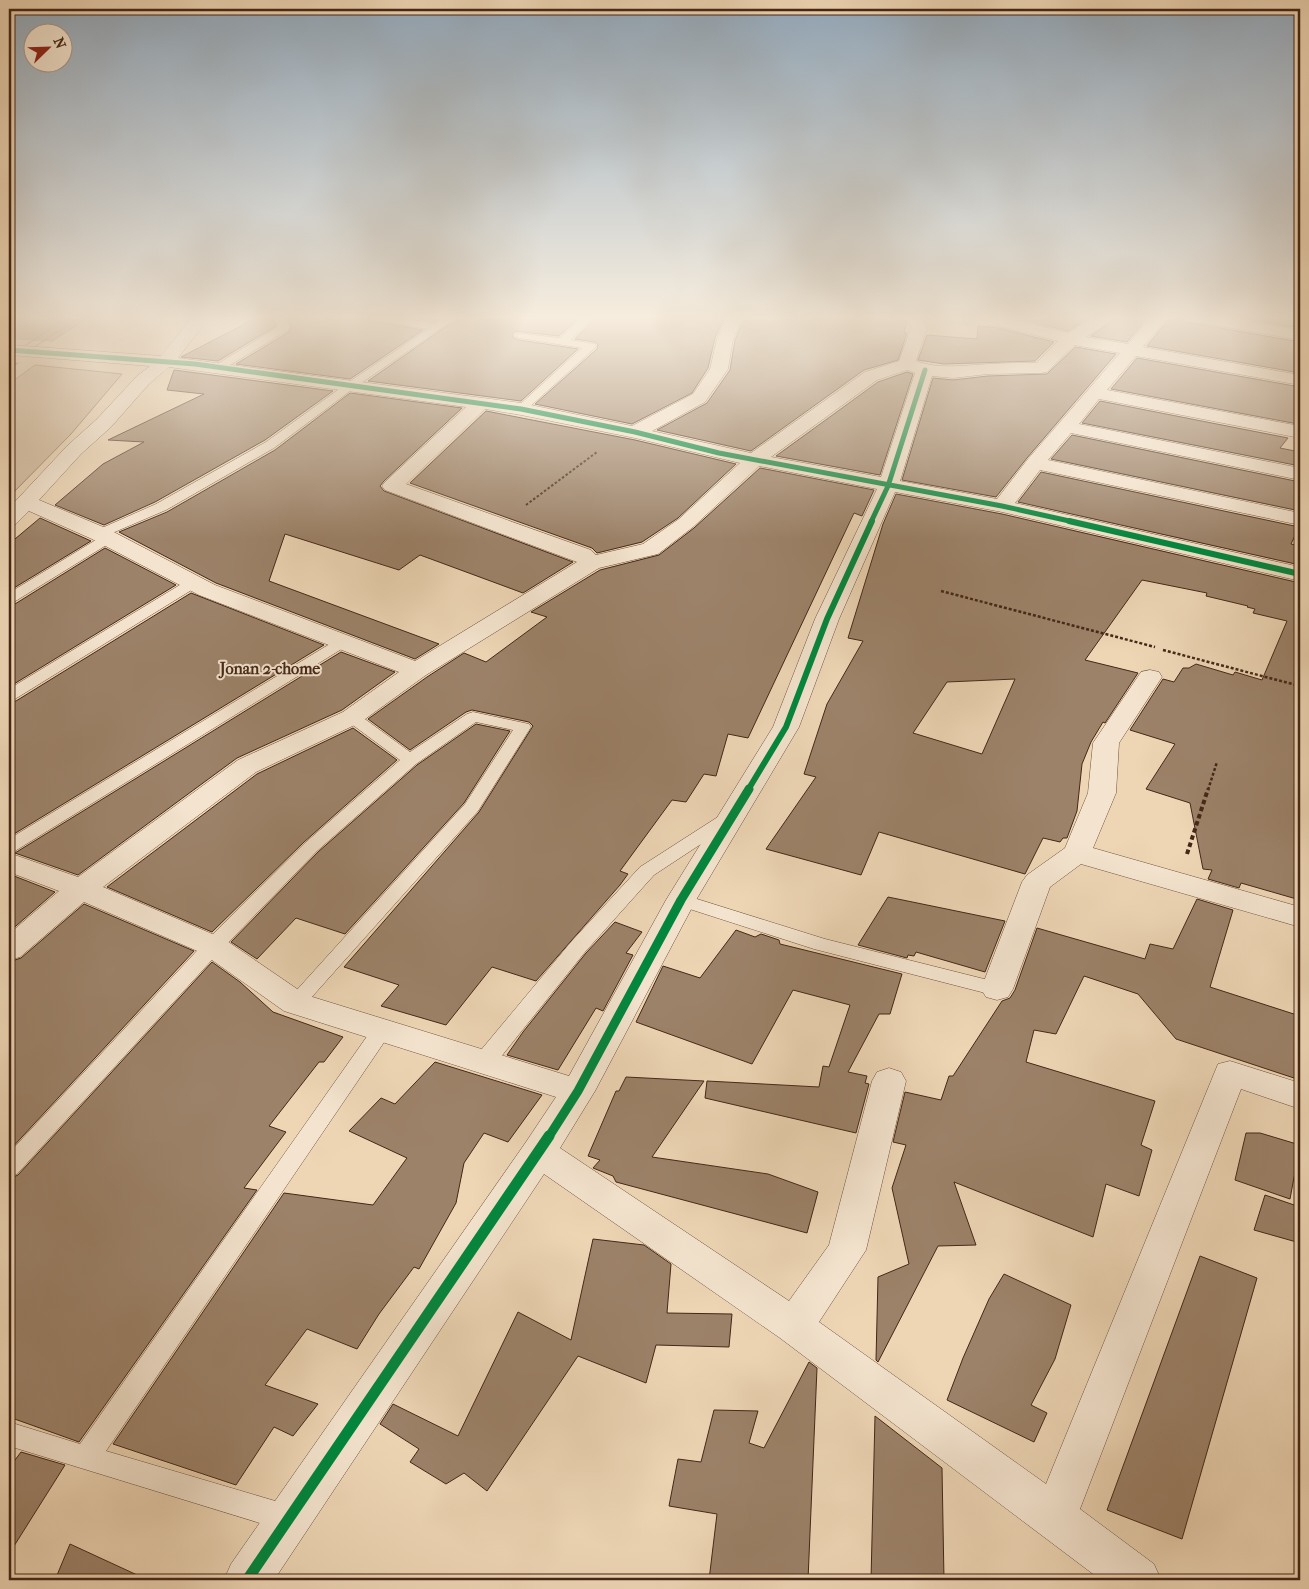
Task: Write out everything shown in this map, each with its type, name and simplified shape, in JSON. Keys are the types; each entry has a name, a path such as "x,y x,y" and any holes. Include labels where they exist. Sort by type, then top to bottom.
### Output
{"street":[{"path":"9,520 74,450 104,423 133,390"},
{"path":"382,390 521,409 635,432 718,453 1002,506 1300,574"},
{"path":"635,432 700,398 705,390"},
{"path":"9,950 81,889 248,766 352,717 417,670 591,563 650,549 686,524 756,460 852,390"},
{"path":"247,1580 539,1152 578,1091 680,900 786,727 827,618 888,486 919,390"},
{"path":"1002,506 1035,463 1098,390"},
{"path":"1096,393 1300,432"},
{"path":"481,403 392,486 583,555 591,563"},
{"path":"1067,427 1300,474"},
{"path":"1035,463 1300,520"},
{"path":"25,502 104,536 194,583 417,670"},
{"path":"997,989 1037,882 1077,853 1102,793 1106,744 1150,677"},
{"path":"1077,853 1300,917"},
{"path":"9,862 81,889 213,946 295,1003 578,1091"},
{"path":"1055,1517 1230,1073 1300,1096"},
{"path":"794,1326 847,1250 889,1081"},
{"path":"539,1152 794,1326 1138,1580"}],"lane":[{"path":"9,599 104,536 161,508 270,445 344,390"},
{"path":"521,409 542,390"},
{"path":"9,696 194,583"},
{"path":"9,847 343,642"},
{"path":"352,717 410,760"},
{"path":"9,1168 213,946 311,847 410,760 473,717 523,727 472,807 295,1003"},
{"path":"484,1062 578,947 647,871 732,815"},
{"path":"680,900 821,944 997,989"},
{"path":"86,1458 382,1030"},
{"path":"11,1437 289,1518"}],"path":[{"path":"519,509 614,440 635,432"},
{"path":"941,591 1300,686"},
{"path":"1177,883 1217,762"}],"shaded area":[{"path":"9,390 108,390 71,434 9,497"}],"building":[{"path":"168,390 333,391 265,440 155,502 104,525 55,505 103,464 144,442 108,440 204,394"},
{"path":"438,390 533,390 521,401"},
{"path":"551,390 694,390 692,393 632,424 535,404"},
{"path":"716,390 836,390 751,451 657,430 707,403"},
{"path":"867,390 908,390 880,475 776,456"},
{"path":"929,390 1085,390 996,497 902,480"},
{"path":"1117,390 1300,390 1300,420 1298,424"},
{"path":"350,393 462,408 384,481 380,486 384,491 573,562 523,593 420,555 399,570 285,534 269,581 439,644 415,659 216,583 119,532 167,512 275,450"},
{"path":"1100,401 1288,438 1280,448 1300,452 1300,466 1082,423"},
{"path":"486,411 635,440 736,464 678,518 642,542 597,553 592,548 410,483"},
{"path":"1072,435 1300,482 1300,511 1051,459"},
{"path":"760,468 874,490 862,516 854,513 748,738 728,734 716,776 704,774 686,802 672,800 620,871 628,874 620,885 536,981 492,967 446,1025 381,1006 399,985 344,967 479,812 533,726 529,722 472,710 466,712 410,750 368,719 464,653 486,662 547,617 531,612 600,570 659,555 694,528"},
{"path":"1041,472 1299,527 1291,544 1300,546 1300,565 1018,502"},
{"path":"896,494 1002,514 1300,583 1300,900 1241,883 1239,888 1208,879 1212,870 1203,869 1190,803 1146,789 1175,744 1130,730 1163,679 1174,682 1183,668 1189,668 1196,664 1233,675 1235,672 1262,680 1287,621 1253,613 1255,609 1206,596 1207,593 1142,580 1085,660 1138,673 1091,742 1082,764 1077,811 1067,838 1063,838 1060,842 1043,838 1025,874 879,832 861,875 766,849 816,777 804,774 827,704 863,641 848,638 883,524","holes":["1015,679 982,754 913,733 947,682"]},
{"path":"40,518 91,541 9,591 9,544"},
{"path":"105,548 176,585 9,687 9,605 15,604"},
{"path":"191,593 324,645 9,837 9,703 16,701"},
{"path":"341,652 395,672 342,710 237,758 78,875 15,853"},
{"path":"476,724 510,731 464,803 345,934 296,918 257,959 231,942 318,852 417,765"},
{"path":"353,728 397,760 304,842 212,932 107,887 257,774"},
{"path":"9,874 55,892 9,932"},
{"path":"888,897 1005,921 985,972 916,952 914,956 908,955 907,958 858,945"},
{"path":"1197,899 1233,910 1210,987 1300,1016 1300,1080 1176,1039 1138,994 1084,976 1056,1034 1034,1030 1026,1062 1155,1101 1141,1145 1152,1150 1139,1196 1106,1184 1093,1237 954,1182 976,1245 938,1246 878,1362 876,1360 878,1277 909,1264 892,1188 906,1145 893,1142 905,1092 941,1100 949,1076 953,1076 1002,1001 1010,998 1015,990 1037,928 1145,959 1150,944 1173,949"},
{"path":"84,904 194,951 9,1151 9,962 21,958"},
{"path":"615,922 642,932 626,953 633,955 603,1011 596,1008 558,1070 507,1055 586,953"},
{"path":"736,930 755,937 761,934 779,940 780,944 902,974 890,1014 879,1014 848,1072 867,1076 865,1083 869,1084 856,1133 705,1098 707,1081 819,1087 823,1066 829,1067 850,1005 793,990 752,1064 636,1022 663,966 700,978"},
{"path":"212,962 240,982 273,1012 343,1037 324,1062 319,1062 269,1126 286,1132 244,1188 257,1190 79,1442 9,1417 9,1179 18,1175"},
{"path":"435,1062 542,1095 508,1142 484,1133 464,1163 456,1203 419,1269 414,1267 379,1314 357,1349 307,1329 265,1385 318,1404 293,1436 274,1427 236,1485 113,1444 284,1193 373,1205 407,1158 349,1131 381,1098 395,1104"},
{"path":"626,1077 704,1081 652,1157 768,1174 818,1192 807,1233 616,1182 613,1176 593,1168 600,1160 588,1156 616,1091 619,1091"},
{"path":"1246,1133 1260,1133 1300,1145 1290,1199 1235,1180"},
{"path":"1265,1195 1300,1207 1300,1243 1254,1230"},
{"path":"593,1239 644,1245 671,1264 667,1313 732,1314 729,1347 656,1345 646,1383 578,1356 487,1491 464,1473 446,1484 410,1462 419,1449 380,1424 393,1404 458,1436 518,1312 571,1340"},
{"path":"1200,1256 1257,1278 1182,1539 1107,1510"},
{"path":"1004,1274 1071,1305 1055,1359 1031,1405 1047,1413 1034,1442 947,1400 989,1299"},
{"path":"809,1362 817,1368 808,1580 709,1580 717,1514 669,1506 678,1459 701,1462 714,1410 758,1411 749,1443 764,1448"},
{"path":"875,1416 942,1468 944,1580 871,1580"},
{"path":"21,1452 65,1465 9,1554 9,1468"},
{"path":"70,1544 148,1580 55,1580"}],"cycle path":[{"path":"384,390 521,409 635,432 719,453 1002,506 1300,574"},
{"path":"247,1580 539,1152 578,1091 681,900 786,727 827,619 888,486 919,390"}],"district":[{"name":"Jonan 2-chome","path":"270,668"}]}
